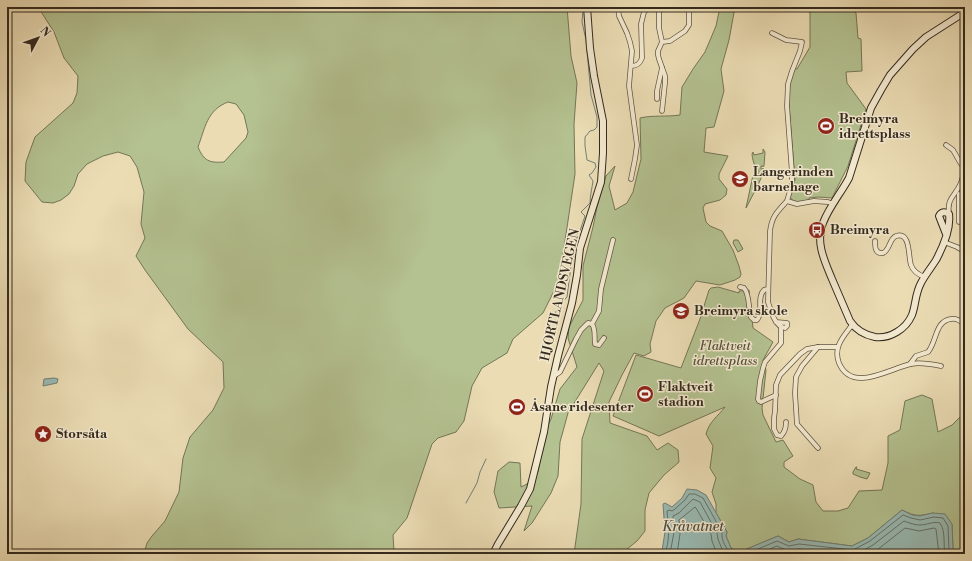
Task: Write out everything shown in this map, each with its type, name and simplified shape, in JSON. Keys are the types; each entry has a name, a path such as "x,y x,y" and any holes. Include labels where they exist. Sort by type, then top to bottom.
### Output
{"main road":[{"name":"HJORTLANDSVEGEN","path":"493,554 530,489 544,432 551,387 574,297 580,248 601,182 603,122 590,48 587,7"},
{"path":"946,234 939,216 942,212 949,214 949,223 944,242 936,260 917,291 909,322 898,332 889,336 879,337 871,336 859,331 852,325 821,249 820,238 822,224 849,178 871,108 890,75 926,37 965,12"}],"street":[{"path":"618,7 619,16 630,42 632,51 630,86 637,145 631,178"},
{"path":"631,66 635,66 641,62 642,58 641,24 644,12 649,7 656,8 659,12 662,42 658,55 665,76 662,111"},
{"path":"662,42 670,41 685,31 689,25 689,7"},
{"path":"772,33 786,40 802,42 788,84 787,106 792,184 787,201 775,213 771,224 768,302 776,322 781,327 781,343 765,362 760,381 758,399 761,402 776,395"},
{"path":"657,99 657,91 662,68"},
{"path":"946,145 953,150 961,164 965,166 957,193 959,222"},
{"path":"957,193 965,197"},
{"path":"949,214 948,205 952,196 957,193"},
{"path":"787,201 797,204 821,201 833,204"},
{"path":"875,241 877,251 883,254 895,237 900,236 905,238 908,244 911,265 915,272 925,277"},
{"name":"HJORTLANDSVEGEN","path":"554,376 560,372 581,330 588,323 592,324 599,311 601,290 613,240"},
{"path":"944,242 960,248 964,251 965,255"},
{"path":"740,287 744,288 748,294 750,317 754,320 757,320 760,316 761,296 764,290 768,289"},
{"path":"910,364 916,356 928,352 933,346 939,327 944,321 949,319 958,320 962,321 965,325"},
{"path":"776,322 788,324 786,327 781,327"},
{"path":"592,324 594,326 595,344 599,345 604,338"},
{"path":"852,325 838,347 837,354 842,369 852,377 869,378 910,364 926,363 941,366"},
{"path":"786,422 783,434 781,436 778,435 774,430 776,395 778,380 783,372 803,351 807,349 818,346 838,347"},
{"path":"818,346 802,366 796,377 795,393 797,424 818,448"}],"green space":[{"path":"38,7 567,7 571,56 577,83 574,124 575,174 559,281 543,313 513,339 507,353 482,368 472,386 464,421 456,432 438,438 432,444 407,518 393,535 394,551 390,554 144,554 147,543 165,521 179,492 183,458 190,437 213,410 224,388 223,362 188,329 136,256 145,238 141,224 144,192 137,167 130,156 118,152 103,156 87,164 78,174 74,186 69,194 61,200 53,203 42,202 25,181 26,162 35,137 73,103 77,93 78,76 64,58 54,32","holes":["228,102 236,104 244,115 248,132 246,138 224,162 214,162 208,160 202,155 198,147 208,120 215,110 221,105"]},
{"path":"720,7 735,7 729,40 721,69 724,91 714,127 706,128 704,152 728,156 719,174 719,179 727,189 726,195 720,200 705,204 703,208 706,222 710,226 722,231 733,250 741,274 740,277 735,280 720,285 696,281 684,298 665,308 656,321 650,344 651,352 644,356 634,353 609,402 610,423 647,436 657,450 668,443 678,450 679,462 664,475 649,493 645,510 645,531 637,541 621,554 574,554 581,504 582,439 604,371 599,363 568,413 560,442 558,476 551,493 532,523 524,531 532,506 499,508 494,492 498,471 509,462 520,463 521,487 527,484 538,472 546,430 560,389 577,367 568,338 569,327 583,300 583,266 606,176 615,166 609,186 615,210 627,203 633,192 641,159 640,118 680,115 682,87 705,52 716,26"},
{"path":"783,7 849,7 856,13 858,38 861,39 862,71 846,72 847,83 866,109 848,166 832,198 818,197 809,198 809,200 801,202 794,202 790,197 795,180 789,87 794,69 797,69 810,47 810,12"},
{"path":"763,149 765,152 764,166 761,166 761,169 764,169 763,175 755,166 752,154 753,152 754,155 763,153"},
{"path":"756,171 762,176 758,185 756,184 754,187 757,187 746,208 753,175"},
{"path":"734,240 738,240 743,249 738,252 733,243"},
{"name":"Flaktveit idrettsplass","path":"718,287 739,293 739,291 749,290 753,328 773,342 763,360 766,370 762,408 763,415 776,442 783,440 793,456 784,462 784,467 800,479 813,485 816,502 823,511 838,511 848,508 859,491 882,490 888,463 888,436 900,430 905,401 922,395 932,399 938,432 952,425 965,412 965,554 955,554 953,549 952,524 933,513 918,515 902,510 868,538 852,546 798,539 789,542 778,536 742,551 736,551 731,548 726,536 727,532 716,513 716,504 712,492 716,478 710,468 713,446 706,434 711,423 725,407 659,436 613,416 636,355 681,368 700,319 709,290 711,288"},
{"path":"856,467 856,469 870,473 867,479 853,474"}],"water":[{"path":"44,379 58,379 57,383 43,386"},
{"name":"Kråvatnet","path":"687,489 697,490 706,495 727,532 726,536 731,548 736,551 742,551 778,536 789,542 798,539 852,546 868,538 902,510 912,515 920,516 933,513 945,514 952,524 953,549 955,554 656,554 662,551 665,532 663,504 665,503 672,507 682,498"}],"waterway":[{"path":"551,321 559,306 567,297 574,246 577,234 580,231 585,216 581,212 590,203 593,181 589,175 596,167 595,163 587,160 585,146 585,137 590,131 597,127 597,117 591,95 586,40 582,22 583,10 581,7"},
{"path":"466,503 477,483 486,459"}],"place":[{"name":"Breimyra idrettsplass","path":"826,126"},
{"name":"Langerinden barnehage","path":"740,179"},
{"name":"Breimyra","path":"817,230"},
{"name":"Breimyra skole","path":"681,311"},
{"name":"Flaktveit stadion","path":"645,394"},
{"name":"Åsane ridesenter","path":"517,407"},
{"name":"Storsåta","path":"43,434"}]}
